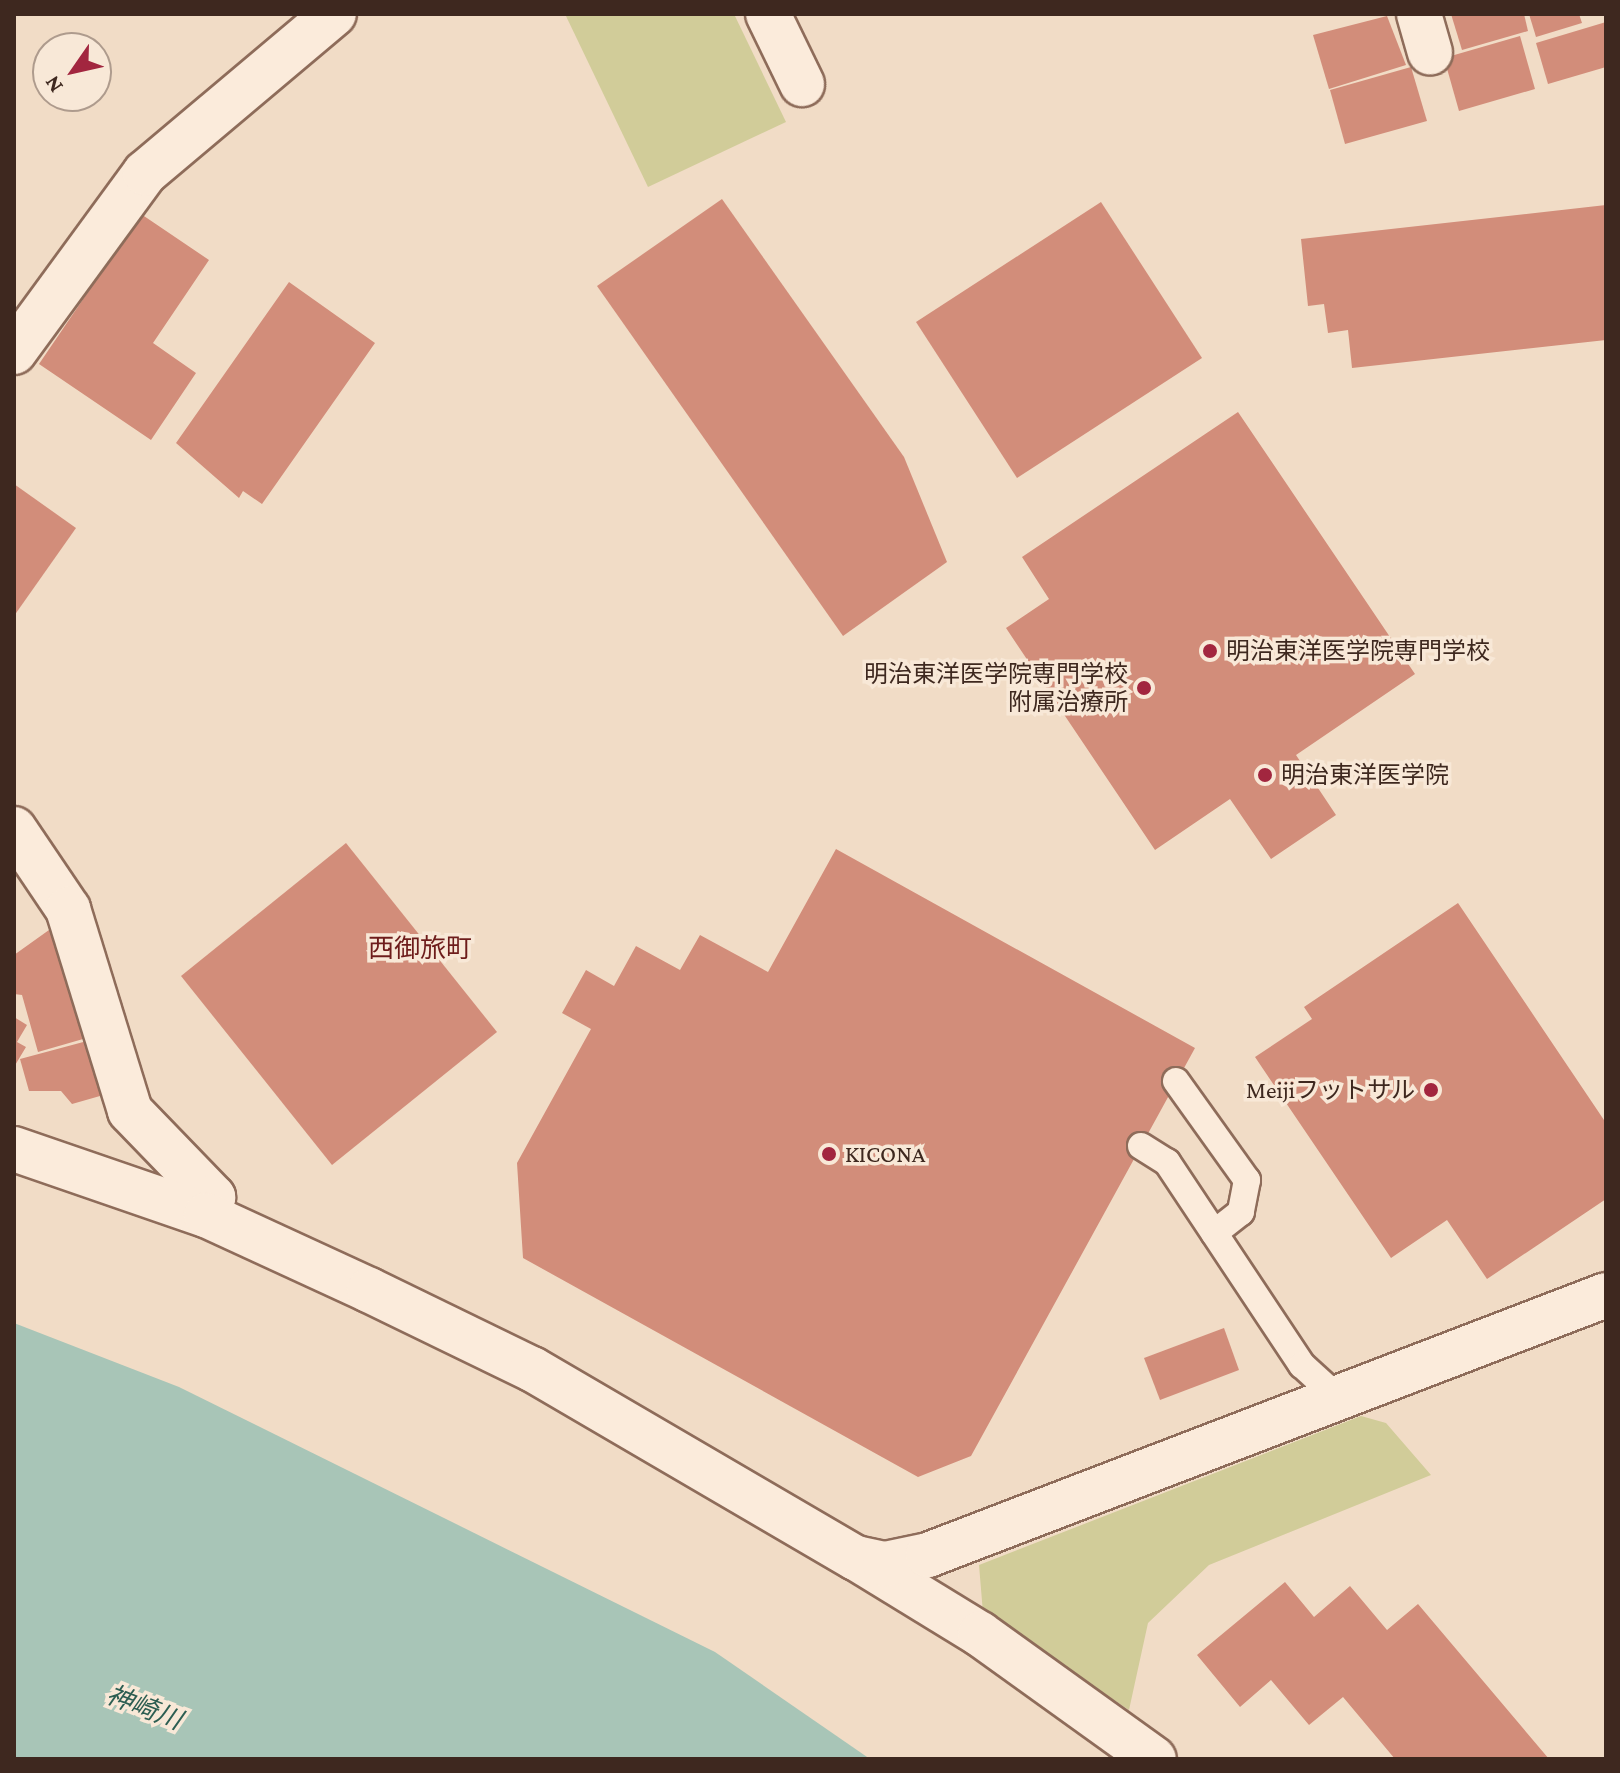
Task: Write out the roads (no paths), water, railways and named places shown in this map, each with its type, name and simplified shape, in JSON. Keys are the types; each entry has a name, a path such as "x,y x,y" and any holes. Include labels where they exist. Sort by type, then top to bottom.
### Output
{"street":[{"path":"14,352 145,173 334,14"},
{"path":"768,14 802,84"},
{"path":"14,829 68,909 130,1111 213,1197 206,1215"},
{"path":"14,1149 206,1215 532,1369 946,1611 1154,1759"},
{"path":"856,1558 885,1564 928,1555 1606,1295"}],"lane":[{"path":"1176,1081 1247,1180 1241,1212 1214,1233"},
{"path":"1141,1146 1167,1162 1302,1365 1337,1397"}],"water":[{"name":"神崎川","path":"14,1323 179,1387 715,1652 870,1759 14,1759"}],"place":[{"name":"明治東洋医学院専門学校","path":"1210,651"},
{"name":"明治東洋医学院専門学校 附属治療所","path":"1144,688"},
{"name":"明治東洋医学院","path":"1265,775"},
{"name":"Meijiフットサル","path":"1431,1090"},
{"name":"KICONA","path":"829,1154"}],"district":[{"name":"西御旅町","path":"420,949"}]}
